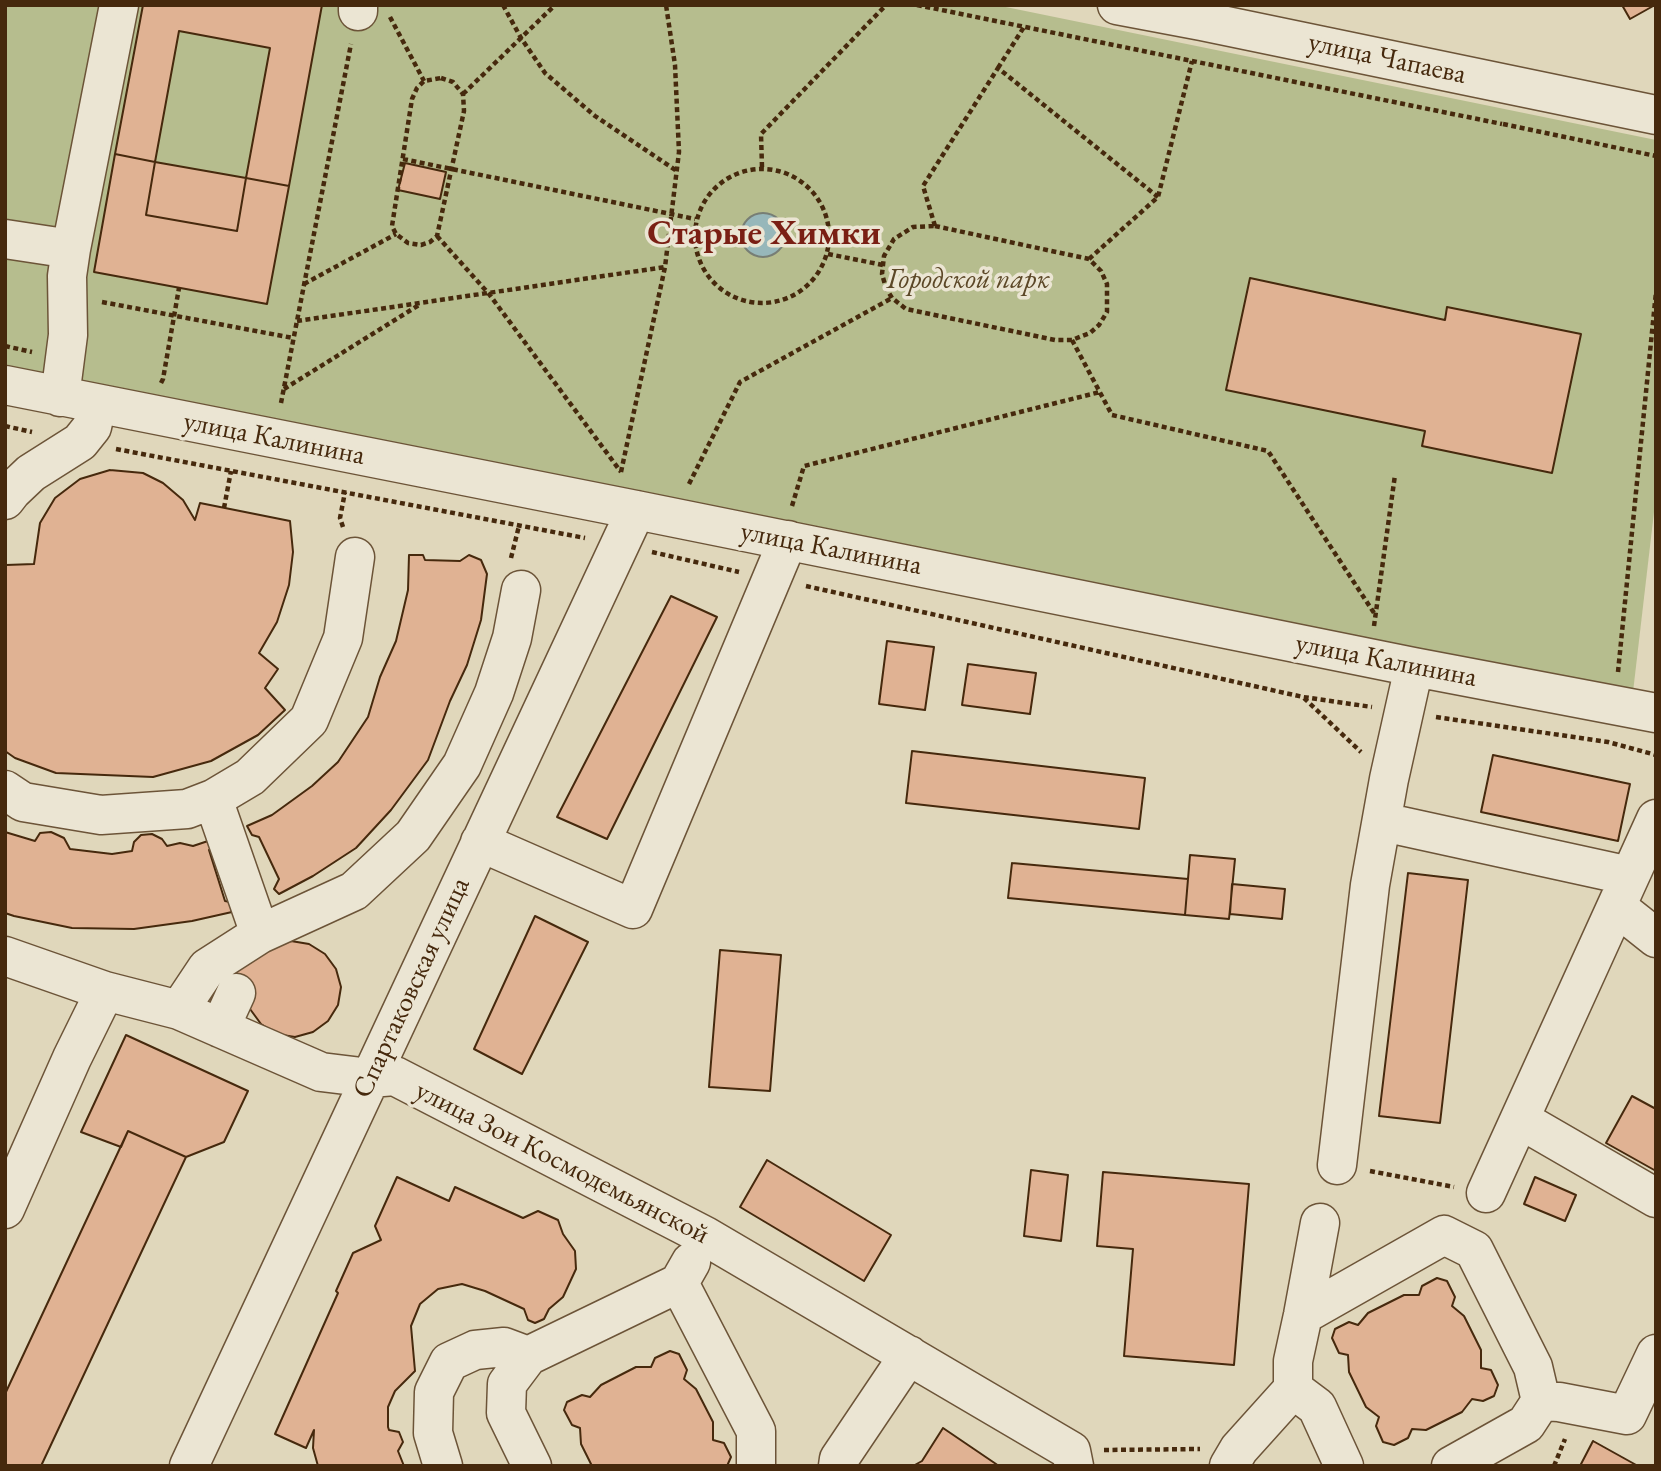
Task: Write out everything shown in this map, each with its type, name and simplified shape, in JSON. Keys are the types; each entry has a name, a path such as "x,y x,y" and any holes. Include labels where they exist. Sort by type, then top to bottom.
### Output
{"street":[{"path":"60,397 68,335 67,276 71,249 119,5"},
{"name":"улица Чапаева","path":"1117,5 1208,13 1656,115"},
{"path":"5,239 71,249"},
{"name":"улица Калинина","path":"5,385 636,510 790,523 1414,667 1656,713"},
{"path":"5,500 31,473 80,442 92,427 97,404"},
{"name":"Спартаковская улица","path":"189,1466 636,510"},
{"path":"480,842 633,909 771,579 790,523"},
{"path":"5,790 23,802 102,815 187,809 213,799 250,777 309,720 343,638 355,557"},
{"path":"179,1010 207,968 260,934 354,891 413,836 462,765 494,693 512,638 521,590"},
{"path":"1337,1165 1370,885 1414,667"},
{"path":"494,693 541,713"},
{"path":"213,799 260,934"},
{"path":"1486,1193 1656,819"},
{"path":"1383,822 1623,892 1656,938"},
{"name":"улица Зои Космодемьянской","path":"5,956 105,990 179,1010 321,1072 370,1078 395,1076 705,1236 909,1355 1081,1461"},
{"path":"5,1209 105,990"},
{"path":"220,1028 236,993"},
{"path":"1521,1120 1656,1198"},
{"path":"1234,1457 1293,1389 1293,1361 1320,1223"},
{"path":"1303,1315 1444,1235 1474,1250 1533,1367 1541,1401 1526,1424 1451,1466"},
{"path":"532,1466 506,1413 507,1384 528,1356 679,1283 705,1236"},
{"path":"679,1283 757,1431 756,1466"},
{"path":"443,1466 433,1433 434,1392 449,1362 475,1350 503,1347 528,1356"},
{"path":"1541,1401 1627,1415 1656,1354"},
{"path":"838,1466 839,1459 909,1355"},
{"path":"1293,1389 1317,1407 1344,1466"}],"path":[{"path":"503,5 545,73 595,116 677,171"},
{"path":"463,94 555,5"},
{"path":"437,236 489,294 621,472 665,267 679,152 675,65 666,5"},
{"path":"762,167 761,134 886,5"},
{"path":"918,5 1503,124"},
{"path":"368,11 424,82"},
{"path":"281,403 304,284 368,11"},
{"path":"935,226 923,186 1024,27"},
{"path":"1089,259 1158,197 1192,61"},
{"path":"998,68 1158,197"},
{"path":"441,78 453,82 463,94 464,111 437,236 421,245 408,243 396,234 392,226 412,99 417,88 424,82 441,78"},
{"path":"403,159 695,219"},
{"path":"762,167 792,174 818,196 830,229 828,254 813,282 788,299 762,304 733,298 712,283 694,249 695,219 704,198 729,175 762,167"},
{"path":"935,226 1089,259 1101,271 1107,285 1107,312 1090,333 1072,340 1055,340 906,309 892,298 882,274 884,256 894,239 913,227 935,226"},
{"path":"304,284 396,234"},
{"path":"828,254 883,265"},
{"path":"297,321 665,267"},
{"path":"147,414 150,396 163,379 179,288"},
{"path":"1617,680 1656,292"},
{"path":"67,295 293,338"},
{"path":"689,484 740,382 892,298"},
{"path":"283,390 422,303"},
{"path":"1072,340 1112,415 1268,451 1376,616"},
{"path":"790,523 804,466 1100,392"},
{"path":"5,426 619,545 1303,698 1608,742 1656,755"},
{"path":"224,508 231,471"},
{"path":"1374,630 1395,475"},
{"path":"1303,698 1390,779"},
{"path":"1337,1165 1486,1193"},
{"path":"1081,1461 1234,1457"}],"green space":[{"name":"Городской парк","path":"5,5 996,5 1656,140 1656,495 1633,692 5,367"}],"water":[{"path":"763,213 779,219 785,235 779,251 763,257 747,251 741,235 747,219"}],"building":[{"path":"143,5 322,5 289,186 246,178 270,48 179,31 155,162 115,154"},
{"path":"1622,5 1655,5 1630,19"},
{"path":"115,154 155,162 146,215 237,231 246,178 289,186 267,304 94,272"},
{"path":"155,162 246,178 237,231 146,215"},
{"path":"405,163 446,172 440,199 398,190"},
{"path":"1250,278 1445,320 1447,307 1581,334 1552,473 1422,446 1425,431 1226,390"},
{"path":"110,470 143,473 163,483 183,500 195,520 200,503 290,521 293,552 289,585 277,622 259,653 278,669 265,688 285,710 258,735 211,761 153,777 56,773 15,758 5,751 6,565 34,564 40,523 55,498 80,479"},
{"path":"409,555 423,555 425,560 460,561 469,555 481,560 487,574 481,620 467,665 428,760 391,810 356,848 279,894 274,889 279,879 259,837 252,835 247,826 272,815 312,786 338,762 368,717 380,677 396,641 408,590"},
{"path":"671,596 717,617 607,839 557,817"},
{"path":"887,641 934,647 925,710 879,704"},
{"path":"968,664 1036,673 1030,714 962,705"},
{"path":"912,751 1145,778 1139,829 906,803"},
{"path":"1493,755 1630,784 1618,841 1481,812"},
{"path":"5,832 35,841 40,833 51,832 64,838 70,849 112,854 132,851 134,842 141,835 152,834 162,839 167,846 180,843 193,846 211,840 214,848 209,850 225,901 230,902 232,912 134,929 72,928 5,913"},
{"path":"1190,855 1235,859 1229,919 1185,915"},
{"path":"1012,863 1188,879 1185,915 1008,898"},
{"path":"1408,873 1468,880 1440,1123 1379,1116"},
{"path":"1232,884 1285,889 1282,919 1230,914"},
{"path":"535,916 588,942 522,1074 474,1049"},
{"path":"291,941 309,944 325,954 336,969 341,987 338,1005 328,1021 313,1032 295,1037 276,1034 261,1024 225,985 238,967 273,946"},
{"path":"720,950 781,955 770,1091 709,1087"},
{"path":"126,1035 248,1091 224,1142 186,1157 128,1131 121,1147 81,1132"},
{"path":"1632,1096 1656,1109 1656,1171 1606,1143"},
{"path":"128,1131 186,1157 41,1466 5,1466 5,1394"},
{"path":"767,1160 891,1235 864,1281 740,1207"},
{"path":"1031,1170 1068,1175 1061,1241 1024,1236"},
{"path":"1103,1172 1249,1184 1234,1365 1124,1356 1133,1249 1097,1246"},
{"path":"397,1177 449,1201 455,1187 523,1218 538,1211 558,1220 563,1234 575,1251 576,1269 563,1297 549,1309 544,1319 535,1323 528,1320 524,1309 485,1291 462,1284 438,1289 420,1304 411,1326 415,1371 395,1391 388,1407 389,1430 399,1432 403,1442 398,1451 404,1466 318,1466 313,1448 314,1430 306,1448 275,1434 353,1253 381,1240 375,1226"},
{"path":"1535,1177 1576,1195 1565,1221 1524,1204"},
{"path":"1437,1278 1447,1281 1455,1297 1452,1306 1464,1316 1481,1350 1481,1368 1491,1370 1498,1385 1494,1396 1483,1401 1472,1399 1462,1412 1426,1430 1412,1429 1408,1438 1394,1445 1383,1442 1376,1426 1379,1417 1366,1407 1349,1372 1348,1355 1339,1353 1332,1338 1335,1329 1349,1322 1358,1325 1368,1313 1404,1295 1419,1295 1422,1286"},
{"path":"670,1351 679,1354 687,1370 684,1379 696,1389 713,1422 713,1440 724,1443 731,1457 727,1466 592,1466 581,1444 580,1428 572,1425 564,1410 567,1402 582,1395 590,1397 601,1385 636,1367 651,1367 655,1358"},
{"path":"943,1428 999,1466 913,1466 922,1461"},
{"path":"1593,1441 1638,1466 1580,1466"}],"district":[{"name":"Старые Химки","path":"764,234"}]}
